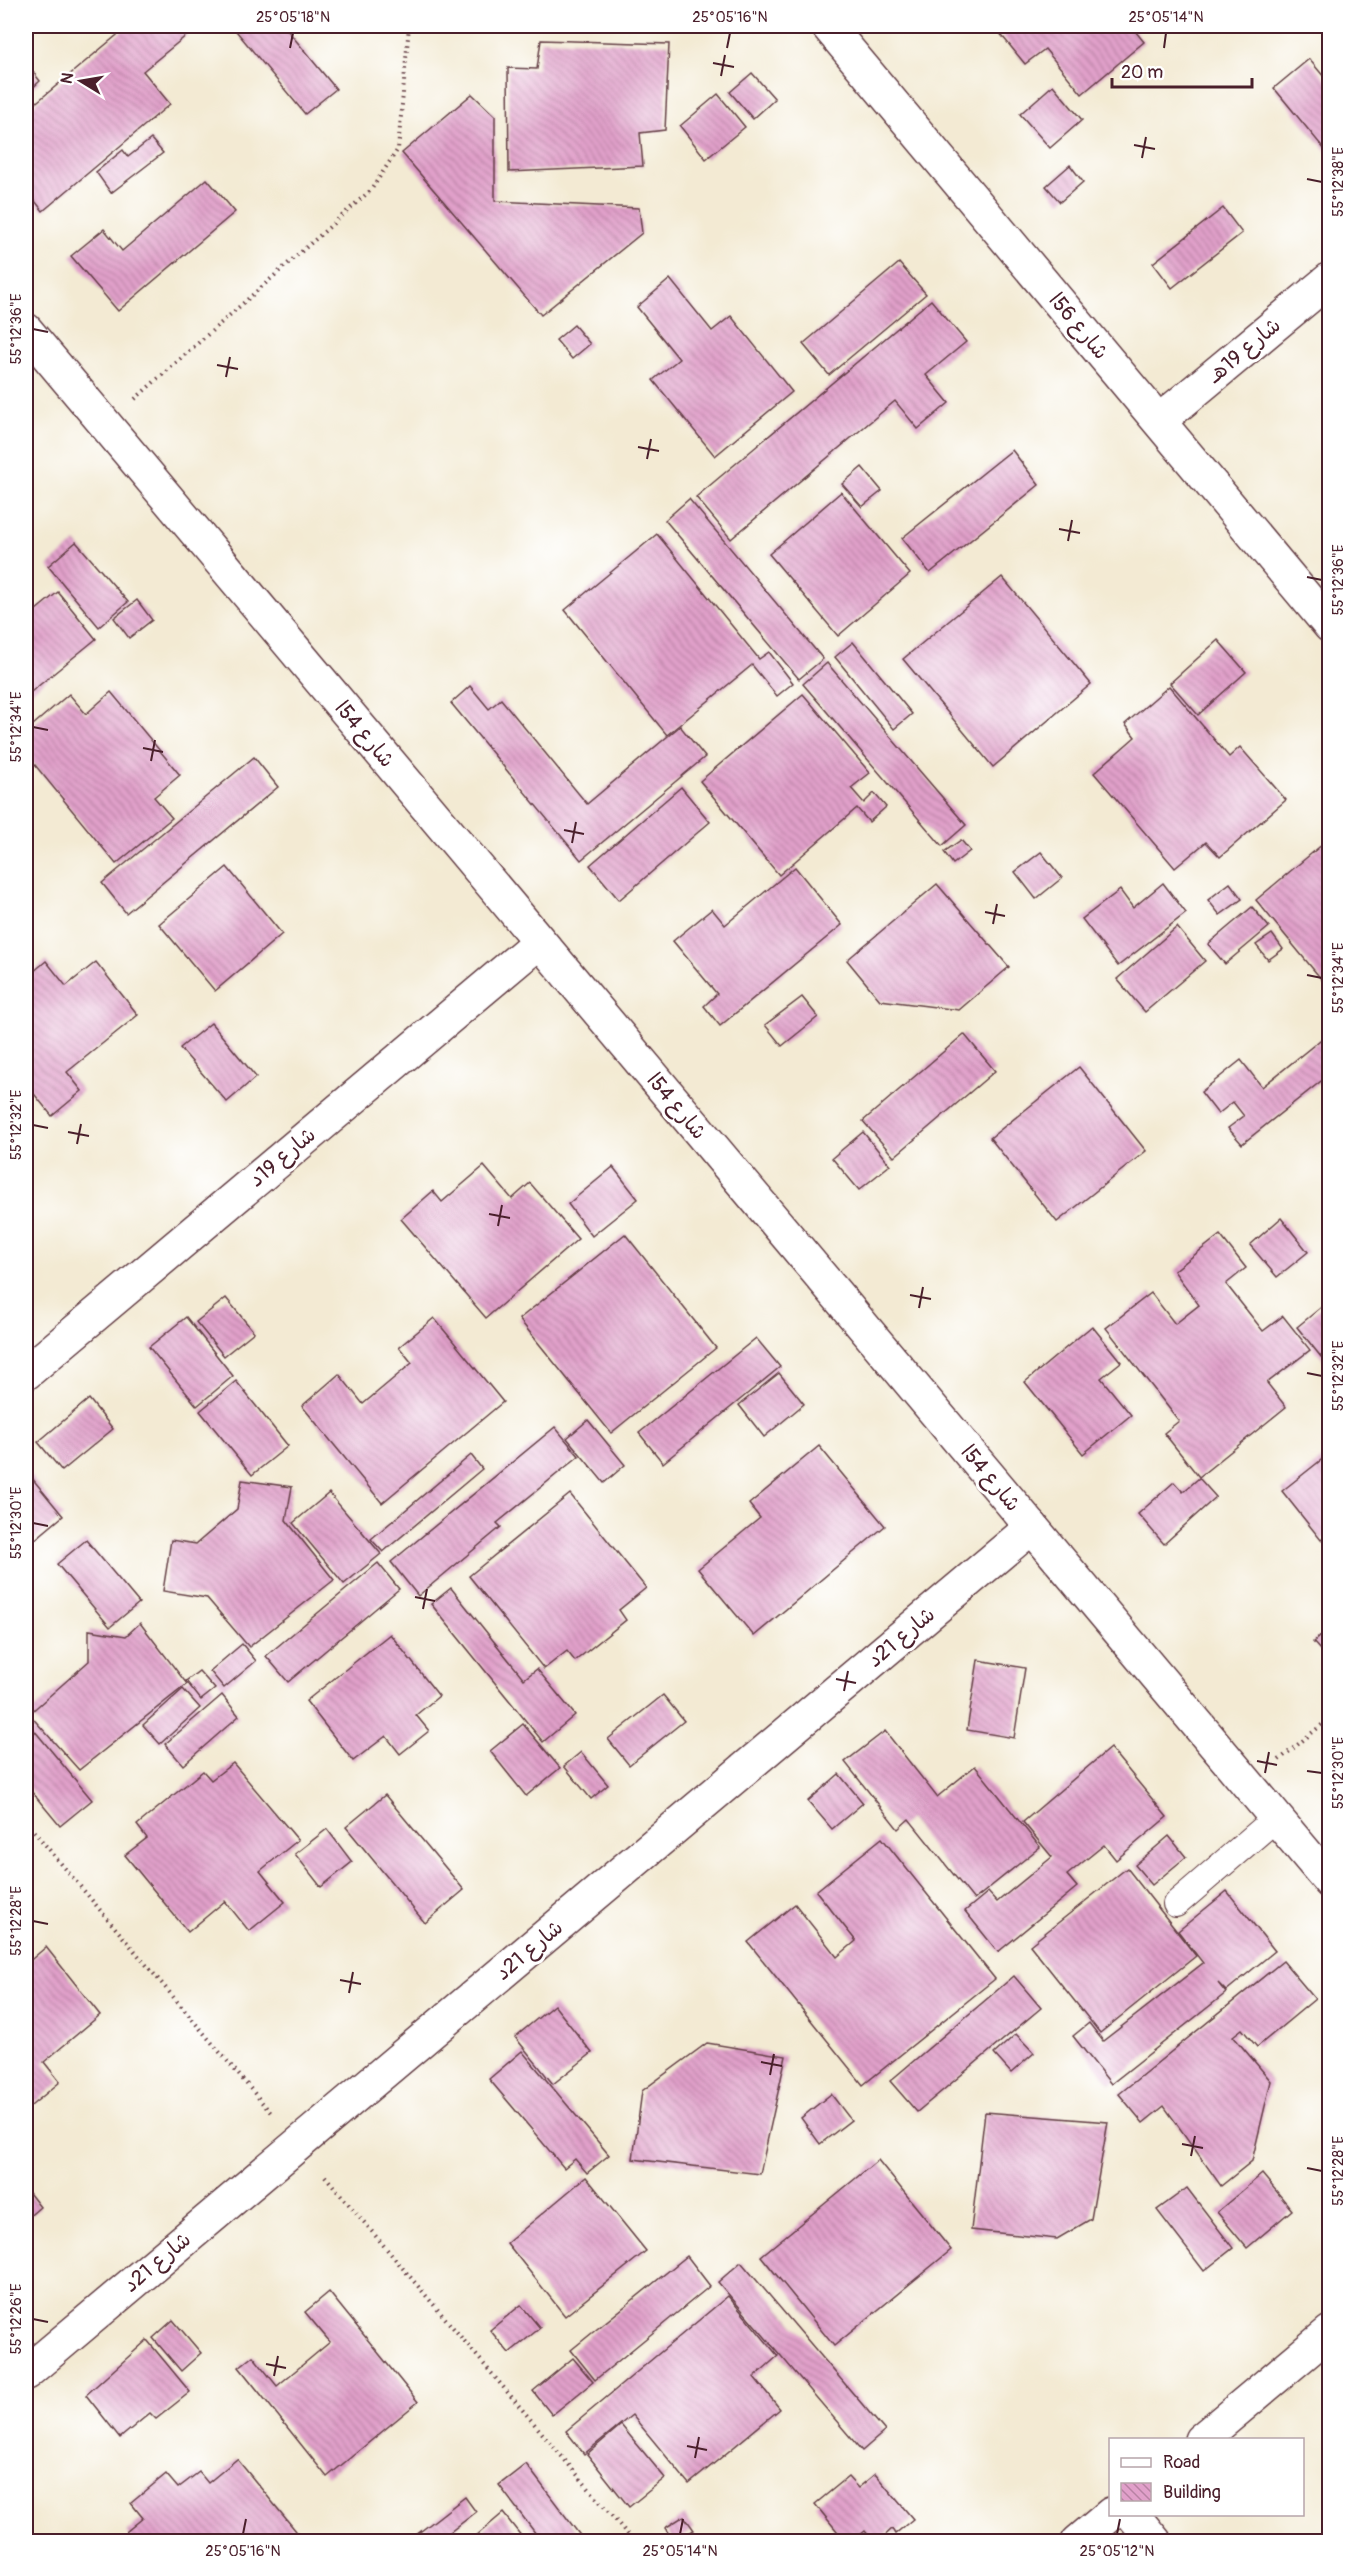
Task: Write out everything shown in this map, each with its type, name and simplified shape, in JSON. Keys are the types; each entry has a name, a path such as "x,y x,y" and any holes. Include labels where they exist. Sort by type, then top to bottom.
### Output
{"street":[{"name":"شارع 56ا","path":"828,26 1329,626"},
{"name":"شارع 19هـ","path":"1159,421 1329,279"},
{"name":"شارع 54ا","path":"27,336 106,426 1329,1882"},
{"name":"شارع 19د","path":"26,1373 538,942"},
{"name":"شارع 21د","path":"26,2373 1032,1527"},
{"path":"1202,2438 1329,2332"},
{"path":"1082,2540 1109,2516"},
{"path":"1134,2516 1155,2541"}],"lane":[{"path":"1176,1904 1276,1818"}],"path":[{"path":"106,426 371,190 398,150 409,26"},
{"path":"1248,1786 1329,1718"},
{"path":"26,1822 634,2541"}],"building":[{"path":"128,26 198,26 143,71 170,104 43,211 26,190 26,111"},
{"path":"232,26 284,26 336,89 305,114"},
{"path":"994,26 1131,26 1144,42 1082,94 1045,49 1025,64"},
{"path":"541,40 669,44 665,130 640,133 643,166 509,172 508,68 537,69"},
{"path":"1309,59 1330,84 1330,156 1274,88"},
{"path":"26,63 40,81 26,94"},
{"path":"752,73 775,99 753,119 730,92"},
{"path":"1053,85 1082,120 1050,148 1020,114"},
{"path":"472,94 495,116 495,201 639,208 642,233 541,315 402,153"},
{"path":"718,94 745,127 706,159 680,126"},
{"path":"151,139 163,153 111,193 96,172 123,150 128,157"},
{"path":"1070,165 1083,182 1060,202 1046,186"},
{"path":"207,179 235,212 118,311 71,256 104,229 122,251"},
{"path":"1223,208 1242,233 1172,288 1153,263"},
{"path":"899,263 926,294 829,375 803,344"},
{"path":"670,279 712,331 731,316 792,392 715,456 653,380 679,359 637,307"},
{"path":"931,300 966,342 926,375 949,403 918,429 895,401 731,539 696,497"},
{"path":"574,325 590,344 572,359 556,340"},
{"path":"1012,450 1039,485 930,573 902,538"},
{"path":"862,467 882,491 862,507 842,484"},
{"path":"841,492 910,574 838,636 769,554"},
{"path":"689,499 823,659 799,679 665,520"},
{"path":"657,534 759,659 769,652 793,683 777,696 752,665 667,735 565,610"},
{"path":"76,542 128,602 99,627 48,566"},
{"path":"1002,577 1091,684 993,767 903,659"},
{"path":"58,592 96,639 26,696 26,597 36,610"},
{"path":"137,600 152,620 129,638 114,618"},
{"path":"1218,640 1246,672 1198,715 1170,683"},
{"path":"853,642 912,714 894,729 835,657"},
{"path":"827,663 966,825 942,846 803,684"},
{"path":"470,686 489,709 501,699 587,804 680,726 705,757 581,860 451,703"},
{"path":"1169,686 1229,757 1240,747 1286,800 1220,857 1206,842 1175,868 1094,773 1135,737 1125,724"},
{"path":"111,692 180,775 154,797 172,818 116,864 26,754 26,731 69,694 86,714"},
{"path":"803,694 870,773 851,788 864,803 874,793 886,807 869,822 857,808 779,875 700,781"},
{"path":"254,757 278,787 126,913 102,883"},
{"path":"681,787 710,822 619,900 590,865"},
{"path":"1330,838 1330,984 1327,986 1256,900"},
{"path":"961,840 970,851 953,864 944,852"},
{"path":"1041,852 1062,878 1036,899 1015,872"},
{"path":"227,867 282,934 215,991 159,924"},
{"path":"795,867 842,925 720,1026 704,1006 717,994 673,941 712,909 725,925"},
{"path":"1163,883 1186,913 1118,966 1082,919 1120,890 1133,908"},
{"path":"1230,883 1242,899 1220,915 1208,900"},
{"path":"937,884 1009,967 959,1010 880,1000 847,960"},
{"path":"1252,907 1269,927 1225,964 1208,944"},
{"path":"1177,927 1205,961 1145,1012 1117,979"},
{"path":"1272,934 1283,949 1268,960 1256,945"},
{"path":"46,961 66,986 96,962 138,1015 67,1072 82,1091 52,1116 26,1084 26,978"},
{"path":"802,997 818,1017 782,1046 765,1025"},
{"path":"211,1023 256,1077 227,1102 180,1048"},
{"path":"1330,1032 1330,1074 1242,1144 1228,1128 1244,1116 1233,1102 1218,1114 1201,1092 1241,1060 1262,1087"},
{"path":"964,1034 995,1071 894,1157 863,1121"},
{"path":"1079,1067 1146,1151 1057,1222 990,1138"},
{"path":"863,1132 890,1165 859,1190 832,1158"},
{"path":"484,1166 512,1199 530,1183 578,1239 486,1318 401,1219 433,1191 442,1202"},
{"path":"613,1167 638,1199 592,1236 568,1204"},
{"path":"1281,1218 1308,1252 1277,1277 1250,1245"},
{"path":"625,1234 716,1348 611,1433 519,1319"},
{"path":"1220,1235 1246,1268 1226,1284 1263,1331 1283,1316 1310,1350 1267,1383 1286,1407 1199,1477 1164,1433 1179,1421 1106,1328 1151,1293 1175,1324 1199,1305 1174,1271"},
{"path":"226,1298 254,1332 224,1356 196,1322"},
{"path":"1330,1300 1330,1368 1297,1327"},
{"path":"186,1317 233,1376 197,1406 149,1347"},
{"path":"434,1318 503,1402 382,1503 302,1406 339,1374 363,1404 412,1363 399,1347"},
{"path":"1092,1326 1121,1362 1101,1378 1131,1415 1083,1454 1025,1382"},
{"path":"756,1338 780,1367 663,1463 639,1433"},
{"path":"779,1373 804,1404 764,1437 739,1405"},
{"path":"236,1381 288,1446 252,1475 200,1411"},
{"path":"89,1399 113,1429 62,1471 38,1442"},
{"path":"588,1420 625,1465 604,1483 567,1438"},
{"path":"555,1427 579,1456 497,1523 501,1527 418,1596 391,1562"},
{"path":"819,1446 885,1526 754,1636 698,1569 760,1518 749,1504"},
{"path":"1330,1453 1330,1533 1321,1540 1282,1491"},
{"path":"471,1455 482,1469 383,1552 371,1539"},
{"path":"26,1471 63,1516 26,1547"},
{"path":"1199,1478 1216,1497 1164,1544 1138,1514 1174,1482 1183,1492"},
{"path":"242,1480 292,1487 286,1520 334,1580 249,1647 207,1598 163,1591 171,1540 196,1544 237,1509"},
{"path":"329,1493 381,1554 344,1584 293,1523"},
{"path":"570,1494 646,1588 619,1610 626,1620 575,1661 567,1651 544,1669 469,1576"},
{"path":"86,1540 139,1603 110,1627 57,1564"},
{"path":"378,1563 399,1589 288,1682 266,1656"},
{"path":"451,1588 524,1679 537,1669 575,1715 543,1742 431,1604"},
{"path":"140,1623 187,1684 79,1770 29,1714 89,1661 89,1630 126,1636"},
{"path":"1330,1628 1330,1661 1313,1642"},
{"path":"390,1634 439,1696 416,1715 429,1731 400,1754 386,1736 353,1761 306,1701"},
{"path":"242,1644 256,1661 224,1688 210,1671"},
{"path":"978,1660 1025,1668 1014,1738 967,1730"},
{"path":"199,1671 215,1689 201,1700 186,1681"},
{"path":"183,1689 200,1708 160,1744 143,1725"},
{"path":"222,1695 239,1716 183,1765 165,1744"},
{"path":"663,1695 684,1721 629,1765 608,1739"},
{"path":"29,1724 92,1800 60,1826 26,1785 26,1726"},
{"path":"523,1724 560,1768 526,1796 490,1751"},
{"path":"885,1731 937,1797 975,1766 1040,1847 974,1900 909,1819 898,1829 845,1762"},
{"path":"1110,1748 1167,1817 1116,1860 1104,1845 1067,1875 1077,1887 998,1952 965,1911 988,1892 997,1902 1052,1857 1023,1822"},
{"path":"581,1752 608,1785 591,1799 564,1766"},
{"path":"233,1763 298,1840 260,1871 285,1902 249,1931 225,1901 188,1932 125,1855 147,1838 137,1825 203,1771 211,1780"},
{"path":"839,1774 863,1803 832,1829 808,1801"},
{"path":"385,1795 464,1890 425,1923 346,1827"},
{"path":"327,1829 352,1862 321,1887 295,1854"},
{"path":"1169,1836 1186,1857 1152,1885 1135,1865"},
{"path":"882,1838 995,1979 863,2085 748,1942 795,1904 837,1957 856,1941 816,1891"},
{"path":"1127,1868 1196,1956 1100,2033 1030,1945"},
{"path":"1227,1891 1275,1951 1226,1991 1218,1983 1226,1993 1111,2084 1073,2036 1089,2023 1103,2041 1203,1963 1178,1931"},
{"path":"46,1947 100,2015 44,2062 60,2082 26,2110 26,1964"},
{"path":"1283,1961 1315,1999 1257,2047 1242,2029 1233,2036 1271,2081 1252,2161 1221,2186 1164,2106 1143,2123 1119,2094"},
{"path":"1014,1976 1041,2008 917,2112 890,2081"},
{"path":"554,2005 592,2053 553,2084 515,2037"},
{"path":"1016,2034 1034,2053 1011,2073 994,2054"},
{"path":"707,2043 786,2056 760,2174 633,2159 642,2091"},
{"path":"522,2051 609,2155 587,2173 575,2159 564,2168 489,2079"},
{"path":"831,2094 851,2120 820,2144 801,2118"},
{"path":"985,2112 1108,2122 1091,2219 1057,2239 971,2230"},
{"path":"878,2160 951,2250 834,2346 761,2256"},
{"path":"1262,2174 1292,2210 1247,2248 1217,2212"},
{"path":"586,2177 646,2251 565,2316 507,2243"},
{"path":"1187,2188 1233,2248 1204,2271 1157,2210"},
{"path":"26,2189 40,2207 26,2219"},
{"path":"687,2256 710,2286 595,2380 571,2350"},
{"path":"741,2262 885,2431 862,2451 718,2282"},
{"path":"329,2292 418,2402 327,2477 239,2367 253,2356 277,2386 330,2342 305,2312"},
{"path":"728,2296 778,2356 754,2377 780,2409 689,2484 632,2415 584,2454 566,2431"},
{"path":"521,2305 540,2328 509,2353 490,2330"},
{"path":"173,2320 201,2353 181,2371 153,2338"},
{"path":"147,2340 190,2392 156,2419 150,2413 120,2438 86,2395"},
{"path":"573,2358 593,2382 552,2415 533,2391"},
{"path":"621,2425 665,2478 629,2507 587,2454"},
{"path":"237,2459 305,2542 133,2542 126,2532 143,2518 131,2503 166,2474 178,2488 199,2472 208,2483"},
{"path":"526,2464 585,2542 542,2542 499,2485"},
{"path":"875,2474 913,2519 895,2534 892,2529 878,2542 874,2542 865,2531 851,2542 846,2542 815,2504 848,2477 858,2488"},
{"path":"465,2497 476,2512 437,2542 407,2542"},
{"path":"503,2513 526,2542 469,2542"},
{"path":"684,2516 694,2530 674,2542 665,2528"}]}
